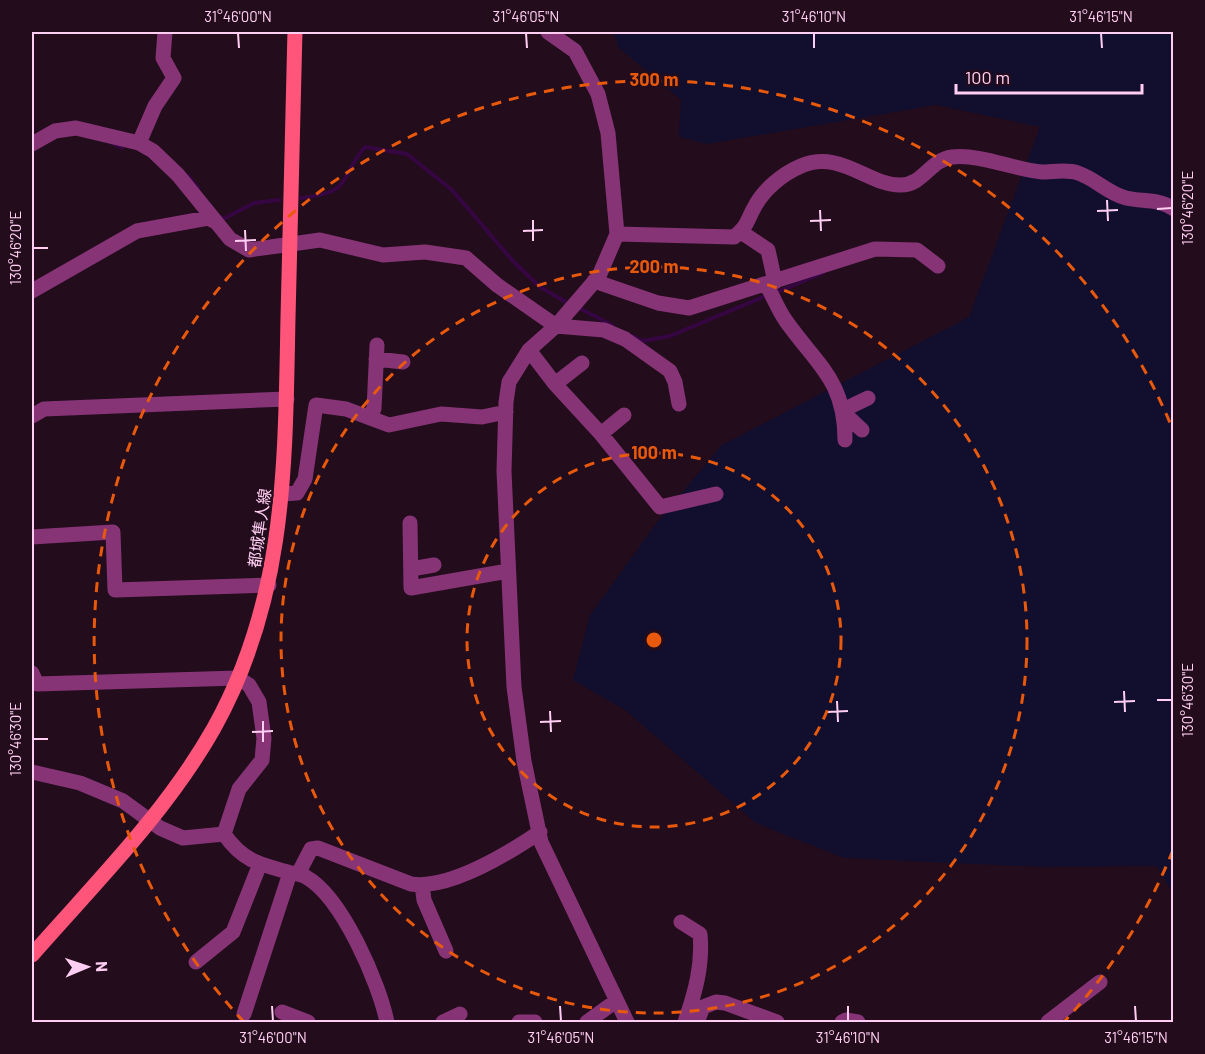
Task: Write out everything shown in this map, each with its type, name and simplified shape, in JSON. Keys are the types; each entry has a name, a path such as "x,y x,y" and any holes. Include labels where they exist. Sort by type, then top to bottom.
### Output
{"main road":[{"name":"都城隼人線","path":"32,955 150,821 214,727 238,678 264,607 283,494 295,32"}],"street":[{"path":"139,143 155,106 174,78 163,58 165,32"},
{"path":"548,32 575,51 598,94 608,134 617,234 607,262 594,281 556,326 529,350 509,382 504,471 514,687 529,791 541,842 627,1023"},
{"path":"32,144 55,131 76,128 139,143 153,151 178,175 230,239 249,250 320,240 383,255 424,252 465,258 497,285 556,326 604,330 625,339 670,371 675,382 679,405"},
{"path":"617,234 734,237 746,228 753,209 763,193 786,173 802,165 820,162 837,163 900,185 916,181 933,164 952,157 1041,172 1074,171 1088,176 1110,193 1128,199 1161,201 1173,209"},
{"path":"32,291 136,231 208,218 214,221"},
{"path":"741,232 768,250 771,289 786,321 825,368 844,412 845,440"},
{"path":"594,281 658,303 689,308 771,289 875,249 917,250 938,266"},
{"path":"529,350 555,384 602,434 660,507 716,494"},
{"path":"368,417 375,409 376,352 403,362"},
{"path":"555,384 582,363"},
{"path":"844,412 868,398"},
{"path":"32,416 44,409 287,399"},
{"path":"283,494 297,493 305,479 316,405 345,409 389,425 441,414 482,417 506,412"},
{"path":"844,412 862,430"},
{"path":"602,434 624,415"},
{"path":"410,523 411,588 508,571"},
{"path":"32,537 113,532 115,590 269,585"},
{"path":"411,569 434,565"},
{"path":"32,673 37,684 238,678 249,685 259,702 264,738 262,760 239,789 224,834"},
{"path":"32,772 80,783 123,801 150,821 183,838 224,834"},
{"path":"244,1014 294,873 311,849 318,848 411,884 422,885 470,871 502,856 540,832"},
{"path":"224,834 236,851 260,864 294,873 323,890 347,925 381,993 387,1023"},
{"path":"196,962 233,932 260,864"},
{"path":"422,885 424,900 446,951"},
{"path":"681,922 700,934 702,951 696,987 685,1023"},
{"path":"1048,1023 1100,982"},
{"path":"587,1023 616,1001"},
{"path":"697,1023 703,1007 716,1002 725,1003 758,1019 777,1023"},
{"path":"282,1012 308,1023"},
{"path":"443,1023 460,1014"},
{"path":"842,1023 846,1020 858,1023"},
{"path":"519,1023 535,1022"}],"shaded area":[{"path":"613,32 1173,32 1173,893 1156,866 1042,867 844,858 756,823 625,710 573,680 590,615 655,525 722,445 969,317 1040,127 936,105 707,144 679,137 681,100 619,48"}],"waterway":[{"path":"112,143 122,148"},
{"path":"301,198 337,188 365,147 407,154 452,190 513,261 540,287 566,302"},
{"path":"187,175 198,188"},
{"path":"221,217 223,219 254,203 279,200"},
{"path":"775,293 823,273"},
{"path":"632,336 643,341 670,336 768,295"},
{"path":"579,308 612,325"}]}
